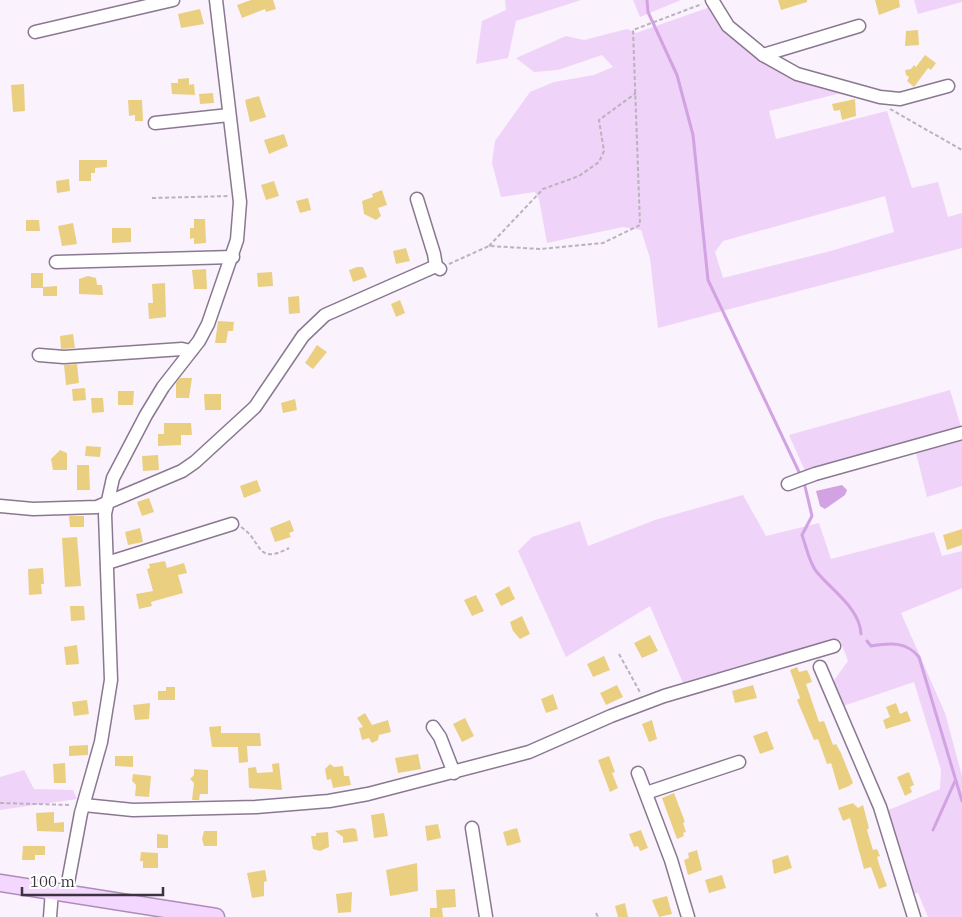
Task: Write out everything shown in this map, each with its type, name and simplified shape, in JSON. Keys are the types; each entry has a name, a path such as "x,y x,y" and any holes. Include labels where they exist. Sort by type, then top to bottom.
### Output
{"main road":[{"path":"0,884 216,917"}],"street":[{"path":"35,32 173,0"},
{"path":"50,917 59,892 101,742 111,680 106,502 113,478 146,415 163,387 191,351 208,324 232,257 240,221 239,197 216,0"},
{"path":"707,2 728,26 763,55 796,74 880,97 900,99 948,86"},
{"path":"763,55 860,26"},
{"path":"156,123 229,115"},
{"path":"0,506 33,509 97,507 159,481 195,462 255,407 303,336 325,315 438,268 417,199"},
{"path":"56,262 232,257"},
{"path":"39,355 64,357 182,349 191,351"},
{"path":"788,484 962,433"},
{"path":"107,563 232,524"},
{"path":"84,806 133,810 256,807 323,802 368,794 529,752 646,703 834,646"},
{"path":"820,668 880,807 914,917"},
{"path":"433,728 440,737 454,773"},
{"path":"646,793 740,762"},
{"path":"638,773 688,917"},
{"path":"472,828 486,917"}],"path":[{"path":"489,246 540,249 602,243 640,225 633,30 707,2"},
{"path":"438,268 489,246 543,190 579,176 600,162 604,151 599,120 636,94"},
{"path":"890,110 962,150"},
{"path":"152,198 239,197"},
{"path":"232,524 249,532 261,552 267,555 279,553 289,548"},
{"path":"619,654 646,703"},
{"path":"0,803 84,806"},
{"path":"596,913 598,917"}],"shaded area":[{"path":"505,0 581,0 516,21 508,58 476,64 482,21 506,10"},
{"path":"633,0 681,0 640,17"},
{"path":"914,0 962,0 962,2 918,14"},
{"path":"713,6 727,31 845,92 769,111 776,139 887,111 912,188 938,182 948,217 962,213 962,248 658,328 650,258 641,230 623,227 547,243 539,199 535,192 501,197 492,163 495,141 530,92 554,82 594,75 613,67 602,55 558,70 534,72 516,58 566,36 584,40 627,29 636,33","holes":["885,196 894,232 831,251 723,278 715,252 723,241"]},
{"path":"950,390 962,430 806,473 789,435"},
{"path":"962,436 962,486 927,497 915,449"},
{"path":"842,485 847,490 845,495 825,509 820,506 816,491"},
{"path":"743,495 766,536 819,523 831,559 934,532 942,556 962,551 962,588 901,613 945,713 962,776 962,917 928,917 918,893 911,894 886,811 940,789 941,770 914,682 843,706 830,686 848,661 840,640 683,683 650,606 566,657 518,551 532,537 580,521 588,546 655,520"},
{"path":"24,770 34,789 73,790 77,799 0,810 0,777"}],"building":[{"path":"251,0 273,0 276,9 266,12 265,9 242,18 237,5"},
{"path":"778,0 807,0 807,2 781,10"},
{"path":"875,0 899,0 900,7 879,15"},
{"path":"200,9 204,24 181,28 178,14"},
{"path":"918,30 919,45 905,46 906,31"},
{"path":"925,55 936,63 931,70 928,68 914,87 907,81 909,77 906,75 905,70 911,69 914,65 916,67"},
{"path":"189,78 189,85 194,84 195,95 172,94 171,83 178,83 178,79"},
{"path":"24,84 25,111 13,112 11,85"},
{"path":"213,93 214,103 200,104 199,94"},
{"path":"259,96 266,117 250,122 245,100"},
{"path":"855,99 856,116 842,120 840,110 834,111 832,104"},
{"path":"128,100 142,100 143,121 135,121 135,115 129,116"},
{"path":"284,134 288,146 269,154 264,140"},
{"path":"79,160 107,160 107,167 95,168 95,173 91,173 91,181 79,181"},
{"path":"69,179 70,191 57,193 56,181"},
{"path":"274,181 279,196 266,200 261,185"},
{"path":"382,190 387,205 378,208 381,216 376,220 364,214 362,201 373,197 372,194"},
{"path":"308,198 311,210 300,213 296,201"},
{"path":"194,219 205,219 206,243 194,244 194,238 190,239 190,228 194,228"},
{"path":"26,220 39,220 40,231 26,231"},
{"path":"73,223 77,244 62,246 58,226"},
{"path":"112,228 131,228 131,242 112,243"},
{"path":"406,248 410,261 396,264 393,251"},
{"path":"363,267 367,277 353,282 349,270"},
{"path":"206,269 207,289 194,289 192,270"},
{"path":"272,272 273,286 258,287 257,273"},
{"path":"31,273 43,273 43,288 31,288"},
{"path":"88,276 96,278 97,285 102,285 103,295 79,294 79,279"},
{"path":"165,283 166,317 149,319 148,303 153,303 152,284"},
{"path":"57,286 57,296 43,296 43,287"},
{"path":"299,296 300,313 289,314 288,297"},
{"path":"400,300 405,313 396,317 391,304"},
{"path":"218,321 234,322 233,331 228,331 226,343 215,343"},
{"path":"73,334 75,348 61,349 60,336"},
{"path":"317,345 327,352 313,369 305,363"},
{"path":"77,364 79,383 66,385 64,365"},
{"path":"180,378 192,378 189,398 176,398 176,383"},
{"path":"85,388 86,400 73,401 72,389"},
{"path":"118,391 134,391 133,405 118,405"},
{"path":"204,394 221,394 221,410 205,410"},
{"path":"91,398 103,398 104,412 92,413"},
{"path":"295,399 297,410 283,413 281,403"},
{"path":"164,423 191,423 192,435 181,435 181,445 158,446 158,434 164,434"},
{"path":"86,446 101,447 100,457 85,456"},
{"path":"60,450 67,453 67,470 53,470 51,459"},
{"path":"158,455 159,470 143,471 142,456"},
{"path":"77,465 89,465 90,490 77,490"},
{"path":"257,480 261,491 244,498 240,486"},
{"path":"149,498 154,512 142,516 137,502"},
{"path":"69,516 84,516 84,527 70,527"},
{"path":"290,520 294,531 289,533 291,537 275,542 270,528"},
{"path":"140,528 143,542 128,545 125,532"},
{"path":"962,529 962,545 947,550 943,535"},
{"path":"77,537 81,586 65,587 62,538"},
{"path":"165,561 167,568 184,563 187,573 178,575 183,593 151,602 152,606 139,609 136,594 153,591 147,569 150,568 149,564"},
{"path":"43,568 44,584 41,584 42,594 29,595 28,569"},
{"path":"509,586 515,599 501,606 495,594"},
{"path":"476,595 484,611 472,616 464,600"},
{"path":"70,606 84,606 85,620 71,621"},
{"path":"522,616 530,634 520,639 513,631 510,622"},
{"path":"650,635 658,651 642,658 634,643"},
{"path":"77,645 79,664 66,665 64,647"},
{"path":"604,656 610,670 593,677 587,664"},
{"path":"797,667 799,672 807,670 809,674 812,682 806,684 819,722 824,721 833,745 836,744 841,753 853,783 839,790 831,763 827,764 818,739 814,740 797,700 800,698 790,670"},
{"path":"617,685 623,697 606,705 600,693"},
{"path":"753,685 757,698 735,703 732,691"},
{"path":"166,687 175,687 175,700 158,700 158,691 166,691"},
{"path":"553,694 558,709 546,713 541,699"},
{"path":"87,700 89,714 74,716 72,702"},
{"path":"150,703 149,719 135,720 133,705"},
{"path":"896,703 900,714 907,711 911,721 886,729 883,720 890,717 886,707"},
{"path":"365,713 372,725 388,720 391,732 379,735 378,740 372,743 369,738 362,740 359,728 363,727 357,718"},
{"path":"465,718 474,736 462,742 453,724"},
{"path":"652,720 657,739 649,742 642,724"},
{"path":"221,726 221,733 260,733 261,746 247,746 248,762 239,763 238,747 212,747 209,727"},
{"path":"767,731 774,749 760,754 753,736"},
{"path":"88,745 88,755 69,756 69,746"},
{"path":"418,754 421,769 398,773 395,758"},
{"path":"115,756 133,756 133,767 115,766"},
{"path":"609,756 615,772 612,773 618,788 610,792 598,760"},
{"path":"65,763 66,783 54,783 53,764"},
{"path":"279,763 282,790 249,788 248,768 256,767 257,773 273,772 272,764"},
{"path":"330,764 334,767 343,766 344,776 349,776 351,785 333,788 331,779 327,780 325,769"},
{"path":"194,769 208,770 208,794 200,794 199,800 192,800 194,783 190,779 194,775"},
{"path":"909,772 914,785 910,787 912,792 905,796 897,777"},
{"path":"133,774 151,776 149,797 135,796 136,785 132,781"},
{"path":"674,793 685,822 683,823 686,832 683,833 684,836 677,839 662,798"},
{"path":"853,803 858,808 863,805 869,828 867,830 873,850 877,849 880,856 877,857 887,886 879,889 871,867 864,869 850,818 843,821 838,808"},
{"path":"54,812 54,823 64,822 64,832 37,831 36,813"},
{"path":"384,813 388,836 374,838 371,815"},
{"path":"438,824 441,838 427,841 425,826"},
{"path":"517,828 521,842 507,846 503,832"},
{"path":"356,829 358,841 343,843 343,837 335,831"},
{"path":"641,830 648,848 640,851 638,846 634,847 629,834"},
{"path":"204,831 217,831 217,846 204,846 202,839"},
{"path":"328,832 329,847 320,851 313,849 311,836 316,836 316,833"},
{"path":"157,834 168,835 168,848 157,848"},
{"path":"23,846 45,846 45,855 35,855 35,860 22,860"},
{"path":"697,850 702,870 688,875 684,860 689,858 688,853"},
{"path":"141,852 158,853 158,868 143,868 143,861 140,861"},
{"path":"788,855 792,868 774,874 772,860"},
{"path":"417,863 418,891 390,896 386,870"},
{"path":"265,870 267,881 264,882 264,896 252,898 247,873"},
{"path":"722,875 726,888 709,893 705,880"},
{"path":"455,889 456,907 442,908 443,917 430,917 430,908 437,908 436,890"},
{"path":"352,892 351,912 338,913 336,894"},
{"path":"667,896 672,914 659,917 652,900"},
{"path":"625,903 628,917 618,917 615,906"}],"waterway":[{"path":"647,0 648,12 677,75 693,135 708,280 800,474"},
{"path":"804,482 812,516 802,535 810,559 816,571 844,600 856,616 861,634"},
{"path":"867,641 871,646 897,644 909,648 919,657 962,801"},
{"path":"933,830 955,781"}]}
